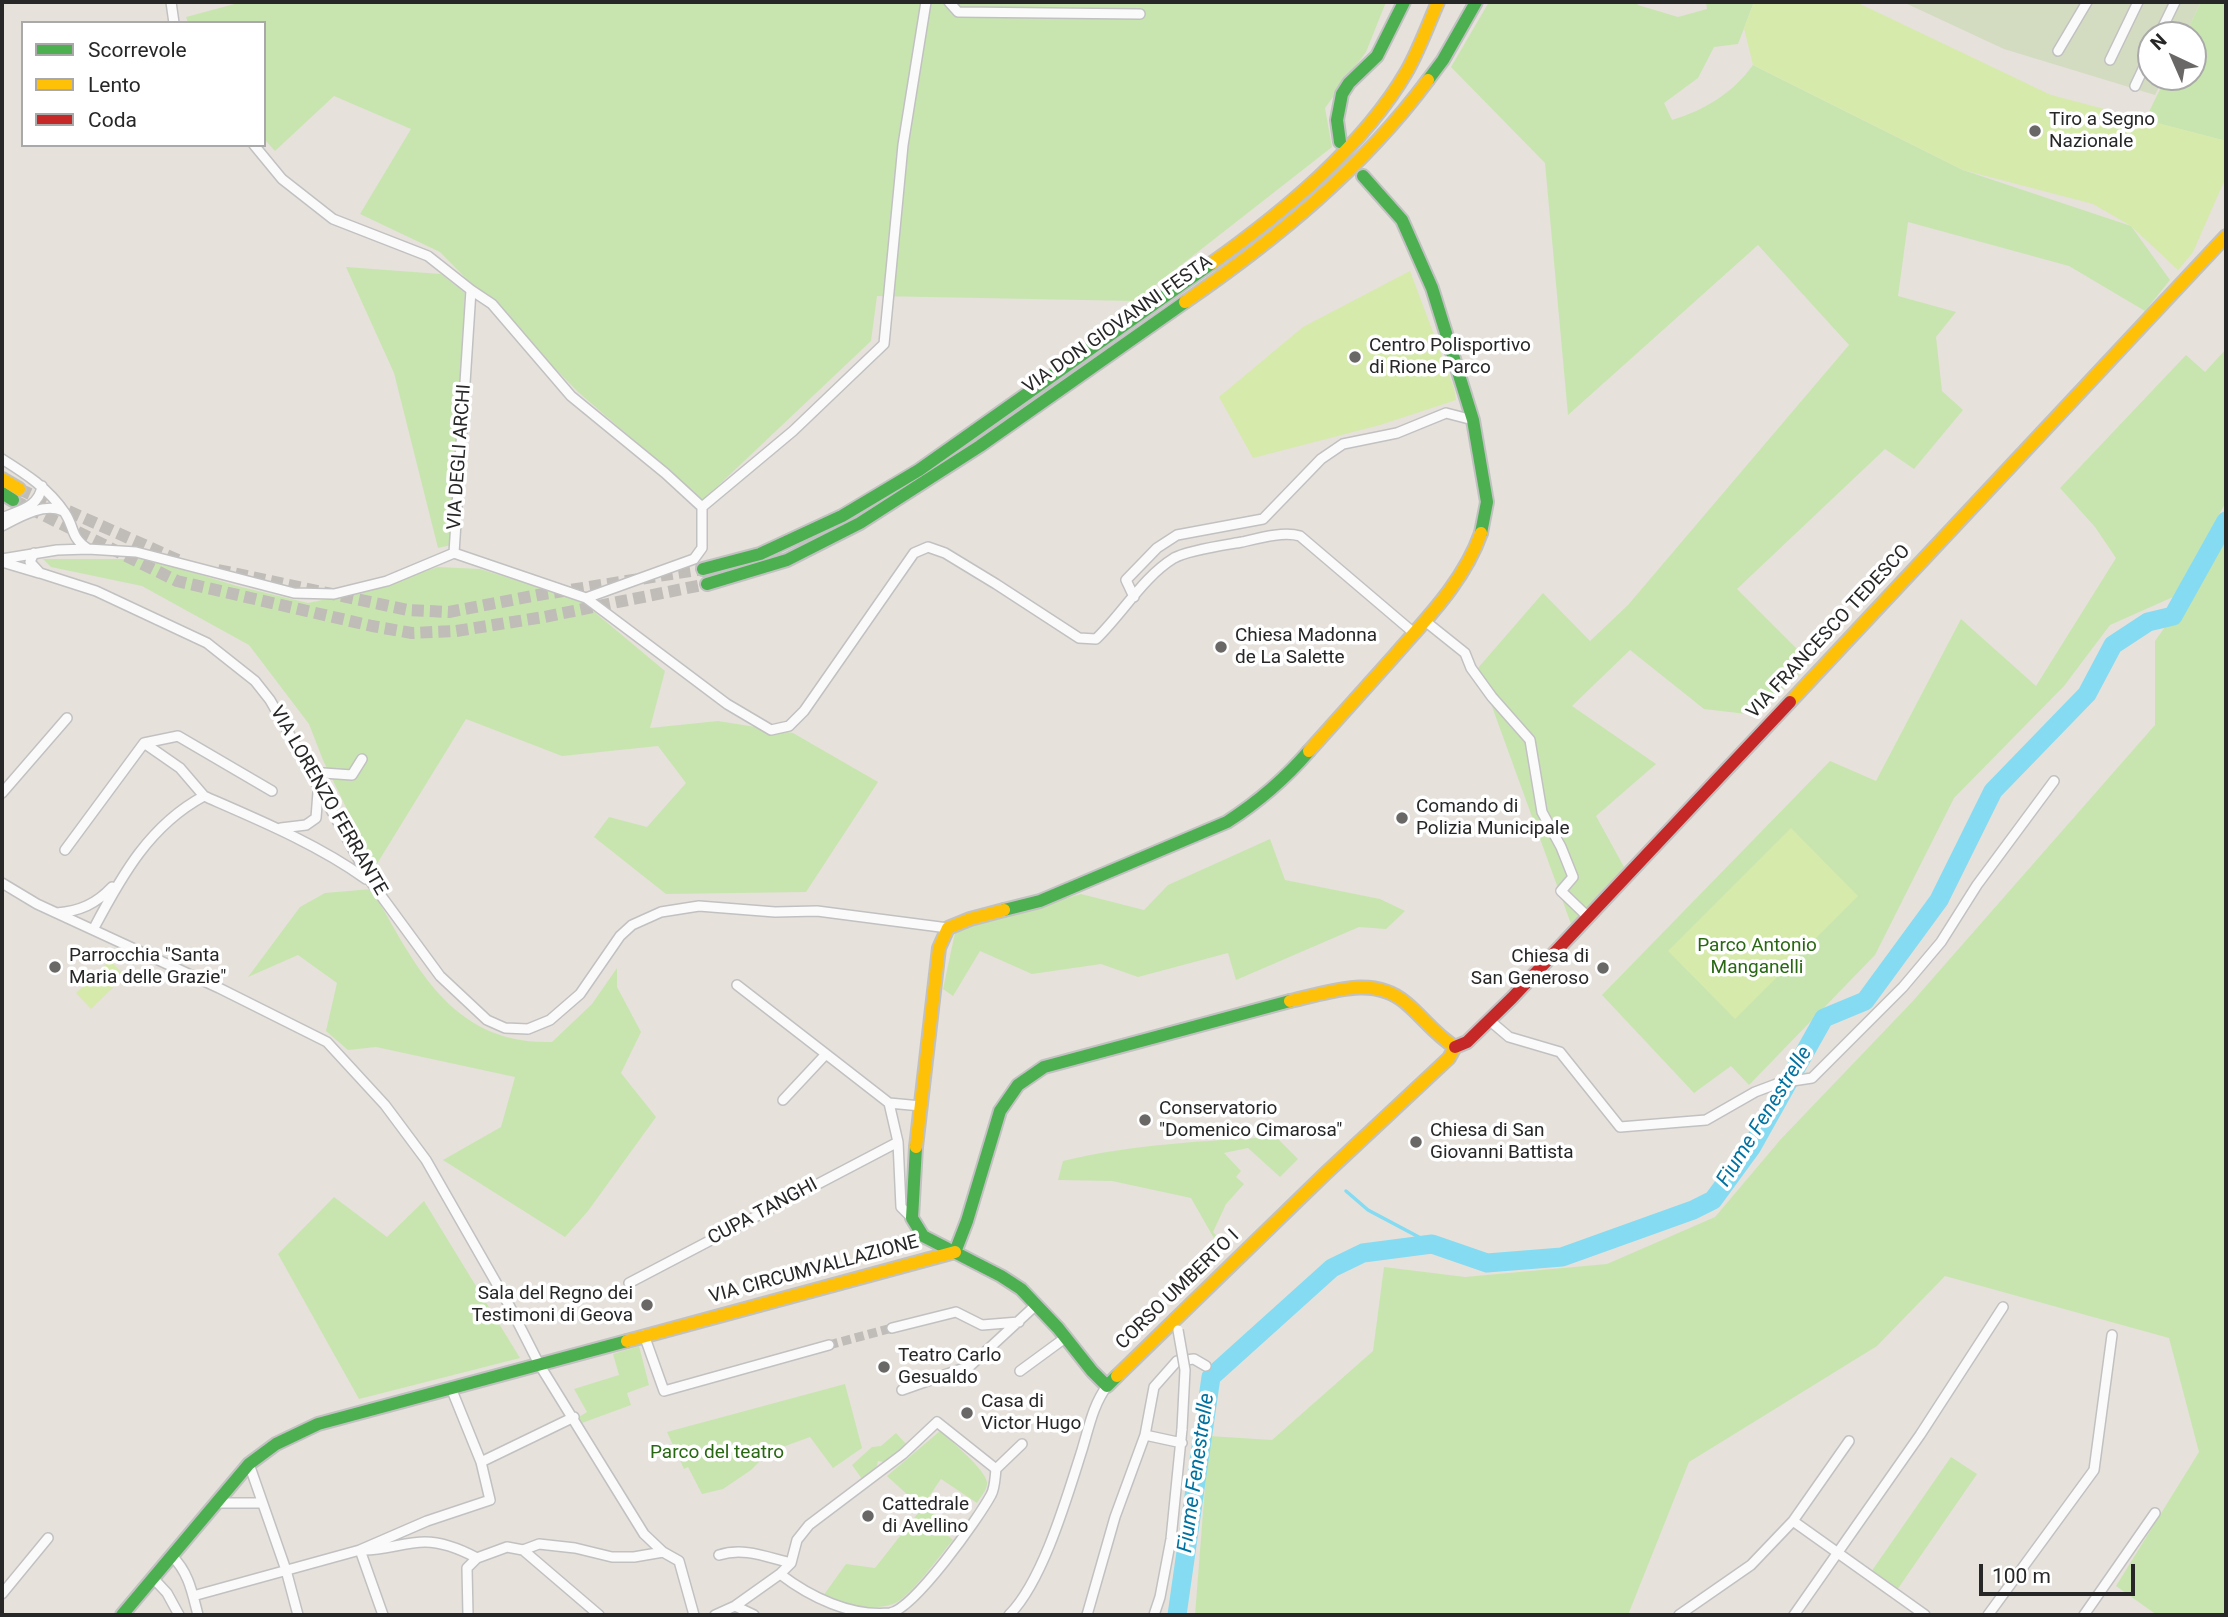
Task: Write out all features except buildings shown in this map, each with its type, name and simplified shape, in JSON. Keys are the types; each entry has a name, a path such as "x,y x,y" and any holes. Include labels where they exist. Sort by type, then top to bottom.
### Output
{"street":[{"path":"170,2 174,21"},
{"path":"702,507 793,431 884,344 903,145 926,2"},
{"path":"949,2 958,12 1140,14"},
{"path":"1340,142 1337,120 1342,94 1349,83 1377,56 1404,2"},
{"path":"1425,34 1430,2"},
{"name":"VIA DON GIOVANNI FESTA","path":"703,569 760,554 842,516 886,490 919,470 1236,246 1289,204 1343,153 1373,118 1407,71 1438,2"},
{"name":"VIA DON GIOVANNI FESTA","path":"707,584 776,564 843,533 893,503 982,446 1257,250 1348,174 1375,145 1432,74 1465,26 1476,2"},
{"path":"2058,51 2087,2"},
{"path":"2110,60 2138,2"},
{"path":"2166,21 2175,2"},
{"path":"2135,86 2137,82"},
{"path":"256,147 282,179 333,219 428,256 492,304 571,396 666,473 702,507 702,548 694,559 586,598"},
{"path":"912,1218 915,1160 939,948 948,928 970,919 1040,901 1227,822 1252,806 1290,773 1425,621 1470,561 1485,517 1487,502 1473,420 1432,288 1402,220 1363,176"},
{"name":"VIA FRANCESCO TEDESCO","path":"1455,1047 1467,1042 1489,1020 1755,741 2226,236"},
{"name":"VIA DEGLI ARCHI","path":"2,560 57,550 136,552 294,593 334,594 387,581 454,553 471,290"},
{"path":"1134,597 1126,580 1157,548 1177,535 1263,519 1321,459 1343,444 1397,433 1446,413 1473,420"},
{"path":"2,459 42,486 64,512 79,543 88,549"},
{"path":"2,479 11,494"},
{"path":"2,518 34,503 40,497 42,486"},
{"path":"2,526 44,509 52,508 64,512"},
{"path":"57,550 68,540 72,530"},
{"path":"454,553 586,598 727,704 771,730 789,726 804,711 914,553 928,547 945,553 1079,638 1096,639 1152,576 1177,556 1254,539 1293,534 1300,536 1414,633"},
{"path":"34,553 30,562 40,573"},
{"name":"VIA LORENZO FERRANTE","path":"2,560 96,591 207,643 256,681 270,700 371,882 440,976 487,1020 505,1028 528,1029 550,1020 580,994 620,936 632,925 662,912 699,906 775,912 817,911 948,928"},
{"path":"1425,621 1465,653 1471,668 1492,697 1530,740 1542,812 1573,877 1561,891 1587,916"},
{"path":"2,793 67,718"},
{"path":"65,850 144,743 178,736 272,791"},
{"path":"144,743 180,768 204,796 342,862 371,882"},
{"path":"309,772 352,775 362,759"},
{"path":"1489,1020 1510,1037 1560,1052 1620,1128 1706,1120 1755,1092 1779,1083 1812,1078 1903,987 1941,942 1978,885 2054,781"},
{"path":"273,827 298,827 316,818 318,789"},
{"path":"55,913 74,911 98,901 121,878 168,819 204,796"},
{"path":"94,928 121,878"},
{"path":"2,883 55,913 94,928 327,1042 385,1105 426,1160 510,1307 539,1364 644,1534 663,1552 679,1561 694,1615"},
{"path":"737,985 889,1102 921,1106"},
{"path":"955,1252 1003,1103 1018,1082 1044,1067 1279,1003 1355,987 1385,990 1397,996 1455,1047"},
{"name":"CORSO UMBERTO I","path":"1009,1615 1021,1604 1055,1532 1095,1406 1107,1386 1177,1325 1326,1173 1450,1058 1455,1047"},
{"path":"783,1100 826,1054"},
{"path":"889,1102 898,1142 901,1207 912,1218 923,1236 1021,1289 1107,1386"},
{"name":"CUPA TANGHI","path":"629,1283 898,1142"},
{"name":"VIA CIRCUMVALLAZIONE","path":"122,1615 249,1464 276,1444 318,1424 955,1252"},
{"path":"902,1390 970,1366 1037,1304"},
{"path":"1794,1615 1920,1435 2003,1307"},
{"path":"892,1328 956,1312 982,1325 1019,1322"},
{"path":"1154,1615 1171,1539 1182,1443 1185,1370 1177,1325"},
{"path":"644,1335 664,1391 829,1345"},
{"path":"1988,1615 2094,1470 2112,1335"},
{"path":"1020,1371 1065,1338"},
{"path":"1087,1615 1115,1517 1145,1435 1154,1387 1173,1363 1192,1359 1199,1360 1206,1366"},
{"path":"193,1596 360,1550 428,1521 490,1500 481,1462 451,1388"},
{"path":"481,1462 574,1417"},
{"path":"715,1615 735,1606 780,1574 791,1563 797,1540 809,1525 903,1454 937,1422 996,1469"},
{"path":"1145,1435 1182,1443"},
{"path":"1679,1615 1751,1565 1793,1521 1849,1441"},
{"path":"780,1574 802,1591 835,1607 872,1615 893,1613 925,1585 950,1555 993,1493 996,1469 1022,1444"},
{"path":"249,1464 286,1570 298,1615"},
{"path":"216,1503 262,1503"},
{"path":"2084,1615 2155,1513"},
{"path":"1793,1521 1925,1615"},
{"path":"2,1594 48,1538"},
{"path":"360,1550 381,1550 426,1542 458,1548 477,1558"},
{"path":"523,1550 539,1544 575,1548 612,1557 634,1557 663,1552"},
{"path":"468,1615 467,1568 477,1558 507,1547 523,1550 599,1615"},
{"path":"360,1550 383,1615"},
{"path":"719,1555 734,1550 791,1563"},
{"path":"172,1556 183,1567 198,1615"},
{"path":"153,1578 167,1593 179,1615"},
{"path":"735,1606 754,1615"}],"green space":[{"path":"242,2 1386,2 1366,52 1325,108 1332,147 1135,301 877,296 871,341 703,500 578,392 440,252 360,214 411,129 334,96 275,151 266,141 266,21 187,21 186,17"},
{"path":"1489,2 1636,2 1638,5 1678,17 1707,9 1706,2 1754,2 1738,44 1714,47 1698,78 1664,103 1672,120 1717,99 1737,84 1753,65 1963,170 2131,226 2170,280 2145,311 2069,266 1908,222 1898,296 1956,312 1936,337 1942,391 1963,410 1914,469 1885,449 1737,589 1811,663 1755,715 1704,709 1630,650 1572,706 1656,764 1596,816 1624,867 1571,924 1478,668 1543,593 1590,641 1628,605 1849,345 1758,245 1568,415 1545,163 1451,67"},
{"name":"Tiro a Segno Nazionale","path":"1754,2 1856,2 2051,95 2226,141 2226,177 2193,252 2178,270 2131,226 2093,204 1963,170 1753,65 1744,28"},
{"path":"1903,2 2201,2 2192,21 2137,21 2137,90 2004,49"},
{"path":"2201,2 2226,2 2226,141 2145,120 2159,91 2207,91 2207,21 2192,21"},
{"path":"346,267 441,274 465,293 451,545 438,548 394,373"},
{"name":"Centro Polisportivo di Rione Parco","path":"1410,271 1454,388 1456,400 1380,425 1253,458 1219,397 1303,327"},
{"name":"Parco Antonio Manganelli","path":"2226,349 2226,502 2173,597 2110,625 2064,686 1954,798 1875,955 1749,1085 1731,1066 1694,1093 1602,995 1830,761 1876,781 1961,619 2036,686 2116,558 2095,527 2060,488 2186,355 2205,372"},
{"path":"2226,541 2226,1615 2157,1615 2116,1586 2199,1452 2169,1338 1945,1276 1877,1346 1689,1462 1628,1615 1195,1615 1209,1436 1272,1440 1373,1351 1384,1267 1465,1277 1607,1264 1715,1217 1781,1139 1912,1002 2155,725 2155,641"},
{"path":"43,559 149,559 237,586 308,603 360,592 438,567 480,569 580,600 665,671 650,728 718,721 793,733 878,782 806,892 666,894 594,837 609,817 647,827 686,783 658,746 562,756 466,719 375,867 323,760 309,724 249,645 142,586 51,567"},
{"path":"1791,828 1858,896 1735,1019 1668,951"},
{"path":"1270,839 1285,880 1380,899 1405,911 1386,929 1359,927 1236,980 1228,953 1138,977 1101,964 1032,974 980,951 953,996 943,989 956,928 1081,894 1144,910 1168,885"},
{"path":"372,889 421,972 440,995 462,1015 487,1030 517,1039 552,1042 592,1004 617,968 617,987 641,1032 621,1073 656,1117 588,1211 565,1237 443,1160 501,1127 515,1077 376,1047 348,1050 326,1031 337,983 298,955 248,977 300,907 325,893"},
{"path":"110,960 125,976 91,1009 76,993"},
{"path":"1276,1137 1298,1159 1280,1177 1248,1148 1224,1153 1241,1171 1236,1177 1244,1184 1226,1204 1213,1232 1217,1236 1215,1240 1191,1198 1112,1181 1058,1180 1063,1161 1089,1155 1169,1144"},
{"path":"334,1197 387,1237 424,1201 520,1358 359,1399 278,1254"},
{"path":"639,1346 649,1385 627,1393 631,1405 582,1423 579,1417 587,1412 574,1389 619,1375 613,1354"},
{"name":"Parco del teatro","path":"845,1384 862,1448 833,1468 810,1437 769,1452 751,1470 723,1489 702,1494 688,1467 684,1469 667,1432"},
{"path":"940,1431 974,1463 987,1482 977,1503 941,1479 928,1498 940,1508 931,1522 953,1540 908,1594 893,1604 866,1607 823,1596 846,1564 875,1568 922,1508 887,1476"},
{"path":"896,1433 907,1445 884,1462 878,1461 876,1469 862,1479 852,1465 872,1447 881,1446"},
{"path":"1951,1457 1977,1474 1897,1590 1871,1572"}],"waterway":[{"name":"Fiume Fenestrelle","path":"1177,1615 1211,1377 1332,1268 1363,1253 1432,1244 1487,1263 1562,1257 1693,1210 1713,1200 1751,1148 1824,1018 1865,1001 1939,900 1993,791 2087,694 2113,645 2148,622 2173,616 2226,521"},
{"path":"1346,1191 1368,1210 1432,1244"}],"tunnel":[{"path":"19,489 180,561"},
{"path":"13,500 177,581 412,633 456,631 544,617 707,584"},
{"path":"218,570 408,610 449,612 703,569"},
{"path":"829,1345 892,1328"}],"traffic: fast":[{"path":"1340,142 1337,120 1342,94 1349,83 1377,56 1404,2"},
{"path":"1428,80 1443,60 1476,2"},
{"path":"1363,176 1402,220 1432,288 1473,420 1487,502 1481,533"},
{"path":"703,569 760,554 842,516 919,470 1212,263"},
{"path":"707,584 787,560 860,523 980,446 1185,302"},
{"path":"2,493 13,500"},
{"path":"1004,910 1040,901 1227,822 1271,790 1309,751"},
{"path":"955,1252 1000,1111 1018,1085 1044,1067 1290,1001"},
{"path":"916,1147 912,1218 923,1236 1021,1289 1107,1386 1117,1376"},
{"path":"122,1615 249,1464 276,1444 318,1424 627,1341"}],"traffic: slow":[{"path":"1212,263 1293,200 1368,126 1407,71 1438,2"},
{"path":"1185,302 1252,253 1316,201 1375,143 1428,80"},
{"path":"1790,702 2226,236"},
{"path":"2,479 19,489"},
{"path":"1309,751 1444,598 1465,567 1481,533"},
{"path":"916,1147 939,948 948,928 1004,910"},
{"path":"1290,1001 1335,990 1379,989 1406,1003 1455,1047"},
{"path":"1117,1376 1449,1058 1455,1047"},
{"path":"627,1341 955,1252"}],"traffic: jam":[{"path":"1455,1047 1467,1042 1512,998 1790,702"}],"place":[{"name":"Tiro a Segno Nazionale","path":"2035,131"},
{"name":"Centro Polisportivo di Rione Parco","path":"1355,357"},
{"name":"Chiesa Madonna de La Salette","path":"1221,647"},
{"name":"Comando di Polizia Municipale","path":"1402,818"},
{"name":"Parrocchia \"Santa Maria delle Grazie\"","path":"55,967"},
{"name":"Chiesa di San Generoso","path":"1603,968"},
{"name":"Conservatorio \"Domenico Cimarosa\"","path":"1145,1120"},
{"name":"Chiesa di San Giovanni Battista","path":"1416,1142"},
{"name":"Sala del Regno dei Testimoni di Geova","path":"647,1305"},
{"name":"Teatro Carlo Gesualdo","path":"884,1367"},
{"name":"Casa di Victor Hugo","path":"967,1413"},
{"name":"Cattedrale di Avellino","path":"868,1516"}]}
